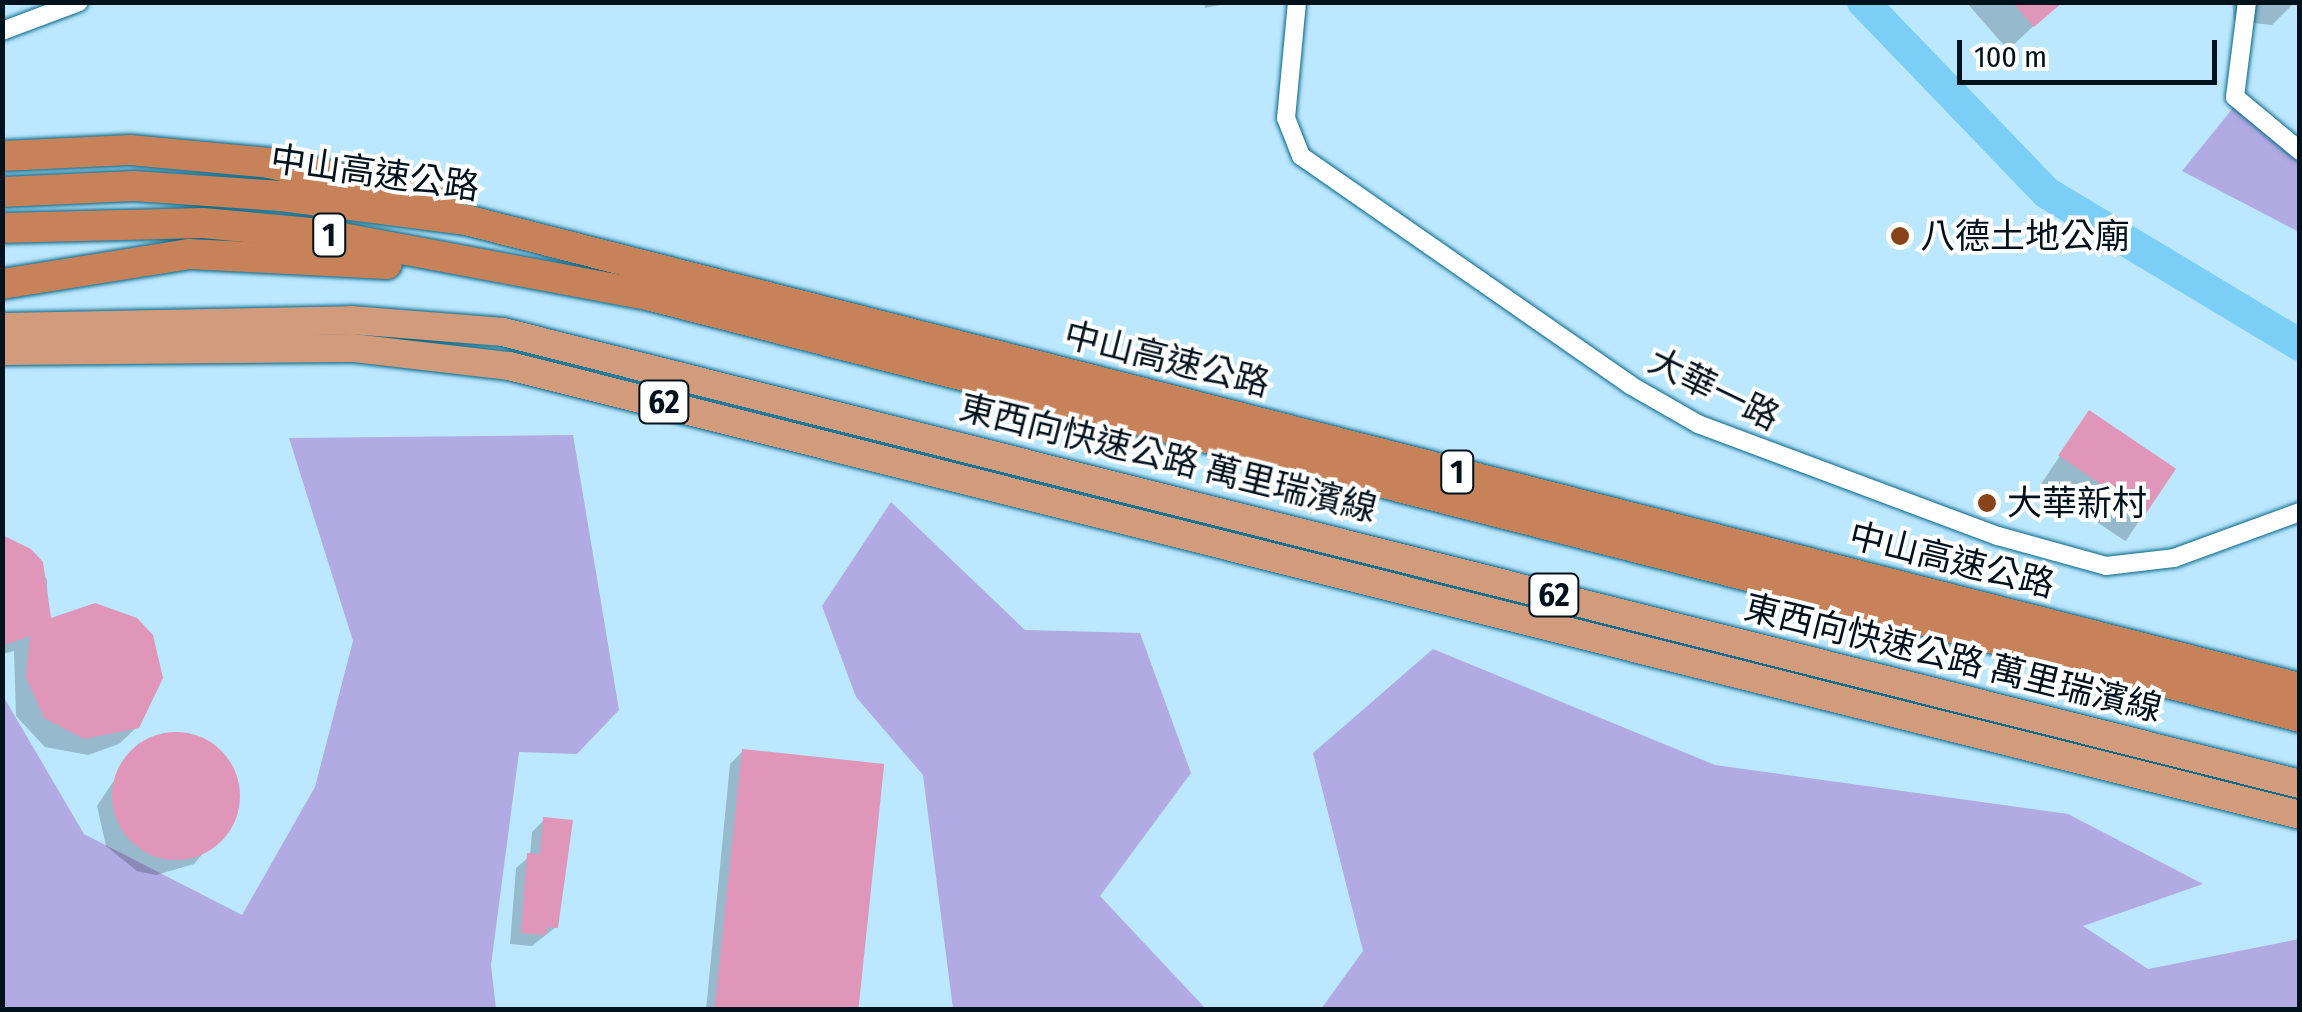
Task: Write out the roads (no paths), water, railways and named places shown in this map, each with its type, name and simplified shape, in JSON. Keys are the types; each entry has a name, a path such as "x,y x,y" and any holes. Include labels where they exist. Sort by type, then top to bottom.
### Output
{"highway":[{"path":"2,156 130,150 269,163 566,230 615,256"},
{"name":"中山高速公路","path":"2,192 134,186 281,196 466,220 2300,688"},
{"name":"中山高速公路","path":"2,228 203,222 322,234 651,296 2300,717"},
{"path":"2,284 188,254 253,253 651,296"},
{"name":"東西向快速公路 萬里瑞濱線","path":"2,351 212,338 351,320 504,332 2300,784"},
{"name":"東西向快速公路 萬里瑞濱線","path":"2,327 352,348 509,366 2300,814"}],"street":[{"path":"2,31 79,2"},
{"name":"大華一路","path":"1297,2 1286,118 1301,156 1614,374 1698,424 1998,536 2106,566 2174,558 2300,512"},
{"path":"2247,2 2235,97 2300,151"}],"waterway":[{"path":"1863,2 2047,193 2300,345"}],"place":[{"name":"八德土地公廟","path":"1900,236"},
{"name":"大華新村","path":"1987,503"}]}
